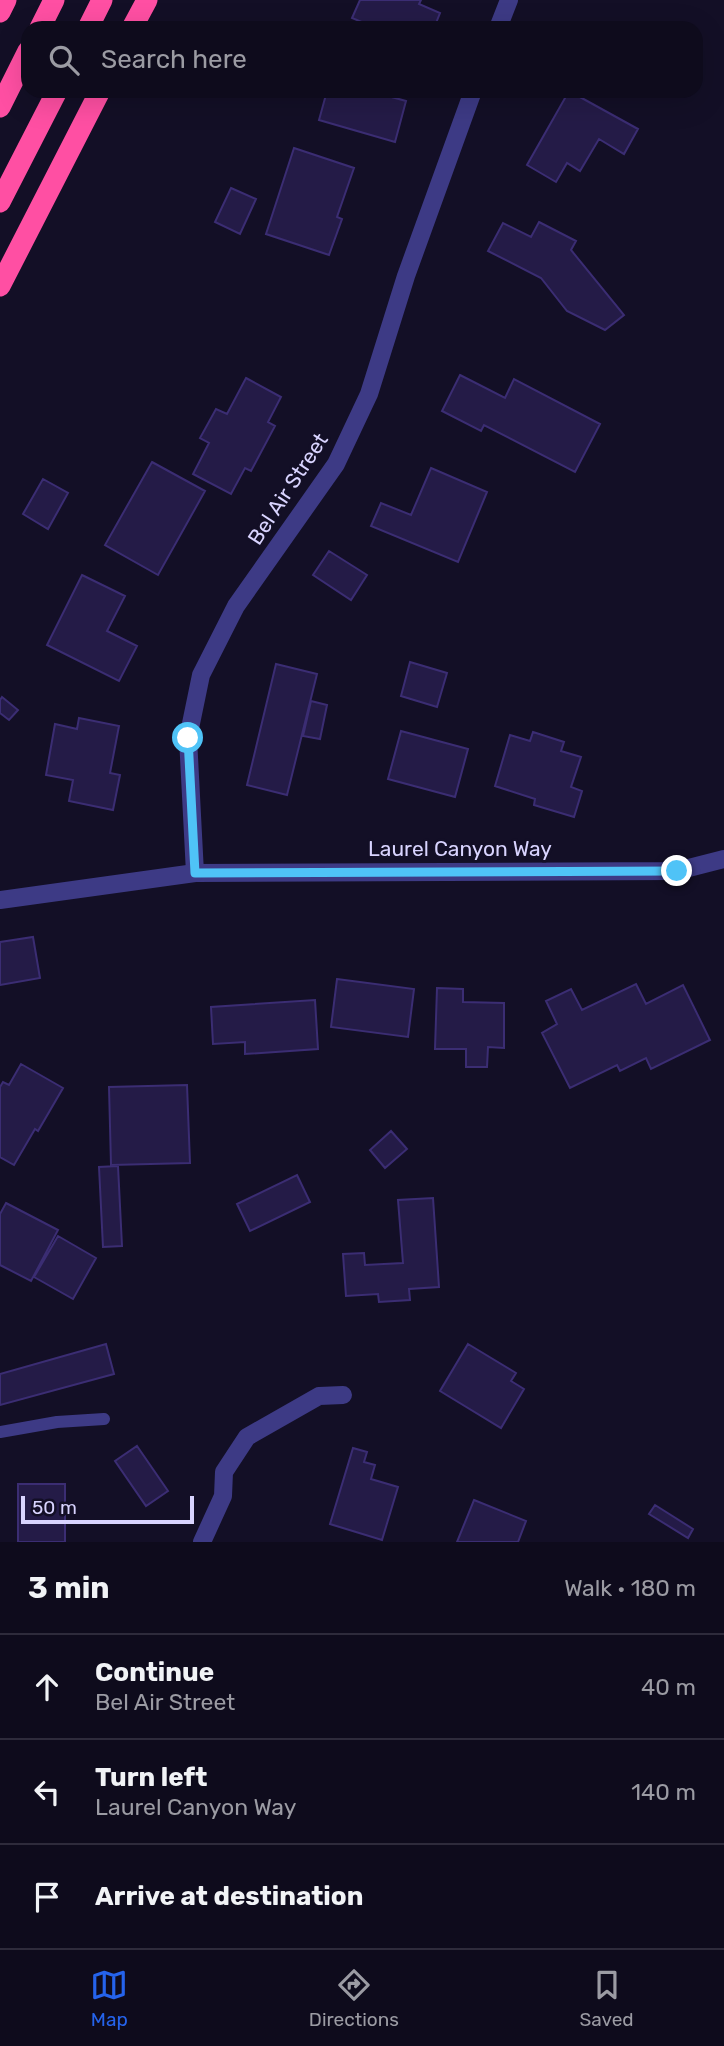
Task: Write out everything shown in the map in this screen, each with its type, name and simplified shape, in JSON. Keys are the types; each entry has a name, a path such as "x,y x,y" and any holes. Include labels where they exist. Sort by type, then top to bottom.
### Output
{"highway":[{"path":"0,12 6,0"},
{"path":"44,21 54,0"},
{"path":"92,21 102,0"},
{"path":"136,21 147,0"},
{"path":"0,107 21,65"},
{"path":"0,202 53,98"},
{"path":"0,286 96,98"}],"street":[{"path":"501,21 509,0"},
{"name":"Bel Air Street","path":"195,873 188,738 201,675 236,606 336,464 369,394 406,276 471,98"},
{"name":"Laurel Canyon Way","path":"0,900 195,873 677,871 724,859"},
{"path":"202,1542 223,1496 224,1472 247,1437 319,1396 343,1395"}],"lane":[{"path":"0,1432 57,1422 104,1419"}],"building":[{"path":"360,0 421,0 419,4 440,13 437,21 359,21 352,18"},
{"path":"325,98 395,98 406,101 395,142 319,120"},
{"path":"565,98 582,98 638,129 624,154 599,139 580,171 567,163 556,182 527,165"},
{"path":"294,148 354,168 337,217 342,219 329,255 266,234"},
{"path":"231,188 256,199 240,234 215,222"},
{"path":"539,222 576,241 571,250 624,315 605,330 567,311 541,278 488,251 503,223 531,237"},
{"path":"460,375 505,398 514,379 600,424 575,472 484,425 481,431 442,411"},
{"path":"246,378 281,397 268,422 275,426 251,471 245,468 231,494 193,474 209,443 200,438 216,409 227,414"},
{"path":"152,462 205,491 158,575 105,545"},
{"path":"431,468 487,492 458,562 371,526 381,503 411,515"},
{"path":"43,479 68,493 48,529 23,514"},
{"path":"329,551 367,575 351,600 313,575"},
{"path":"82,575 125,596 107,631 137,646 119,681 47,645"},
{"path":"410,662 447,673 437,707 401,696"},
{"path":"276,664 317,674 287,795 247,785"},
{"path":"2,697 18,710 9,720 0,713"},
{"path":"311,701 327,705 320,739 303,736"},
{"path":"79,718 119,726 110,773 120,775 113,810 69,801 73,780 46,775 55,724 77,729"},
{"path":"401,731 468,749 455,797 388,779"},
{"path":"533,732 564,742 561,751 581,757 571,787 582,791 574,817 534,805 535,799 495,786 510,735 530,741"},
{"path":"33,937 40,978 0,985 0,942"},
{"path":"337,979 414,989 408,1037 331,1027"},
{"path":"636,984 646,1004 683,985 710,1040 651,1069 646,1058 620,1071 617,1065 570,1088 542,1033 557,1024 546,1001 571,989 582,1010"},
{"path":"437,988 463,989 463,1002 504,1003 504,1048 488,1047 487,1067 466,1067 466,1049 435,1049"},
{"path":"315,1000 318,1049 245,1054 245,1042 213,1044 211,1007"},
{"path":"21,1064 63,1088 14,1165 0,1157 0,1087 3,1082 9,1085"},
{"path":"187,1085 190,1163 111,1165 109,1087"},
{"path":"391,1131 407,1149 385,1168 370,1150"},
{"path":"118,1166 122,1246 103,1247 99,1167"},
{"path":"297,1175 310,1202 250,1231 237,1204"},
{"path":"433,1198 439,1287 409,1289 410,1300 379,1302 378,1294 346,1296 343,1254 364,1253 365,1265 403,1263 398,1200"},
{"path":"6,1203 58,1230 31,1281 0,1265 0,1214"},
{"path":"58,1236 96,1258 73,1299 34,1277"},
{"path":"106,1344 114,1374 0,1405 0,1374"},
{"path":"468,1344 516,1373 511,1381 524,1389 501,1428 440,1391"},
{"path":"137,1446 168,1491 146,1506 115,1461"},
{"path":"353,1448 367,1452 364,1462 375,1465 371,1479 398,1487 382,1540 330,1524"},
{"path":"18,1484 65,1484 65,1542 18,1542"},
{"path":"474,1500 526,1521 518,1542 457,1542"},
{"path":"655,1505 693,1529 688,1538 649,1514"}],"route":[{"path":"188,738 195,873 677,871"}]}
